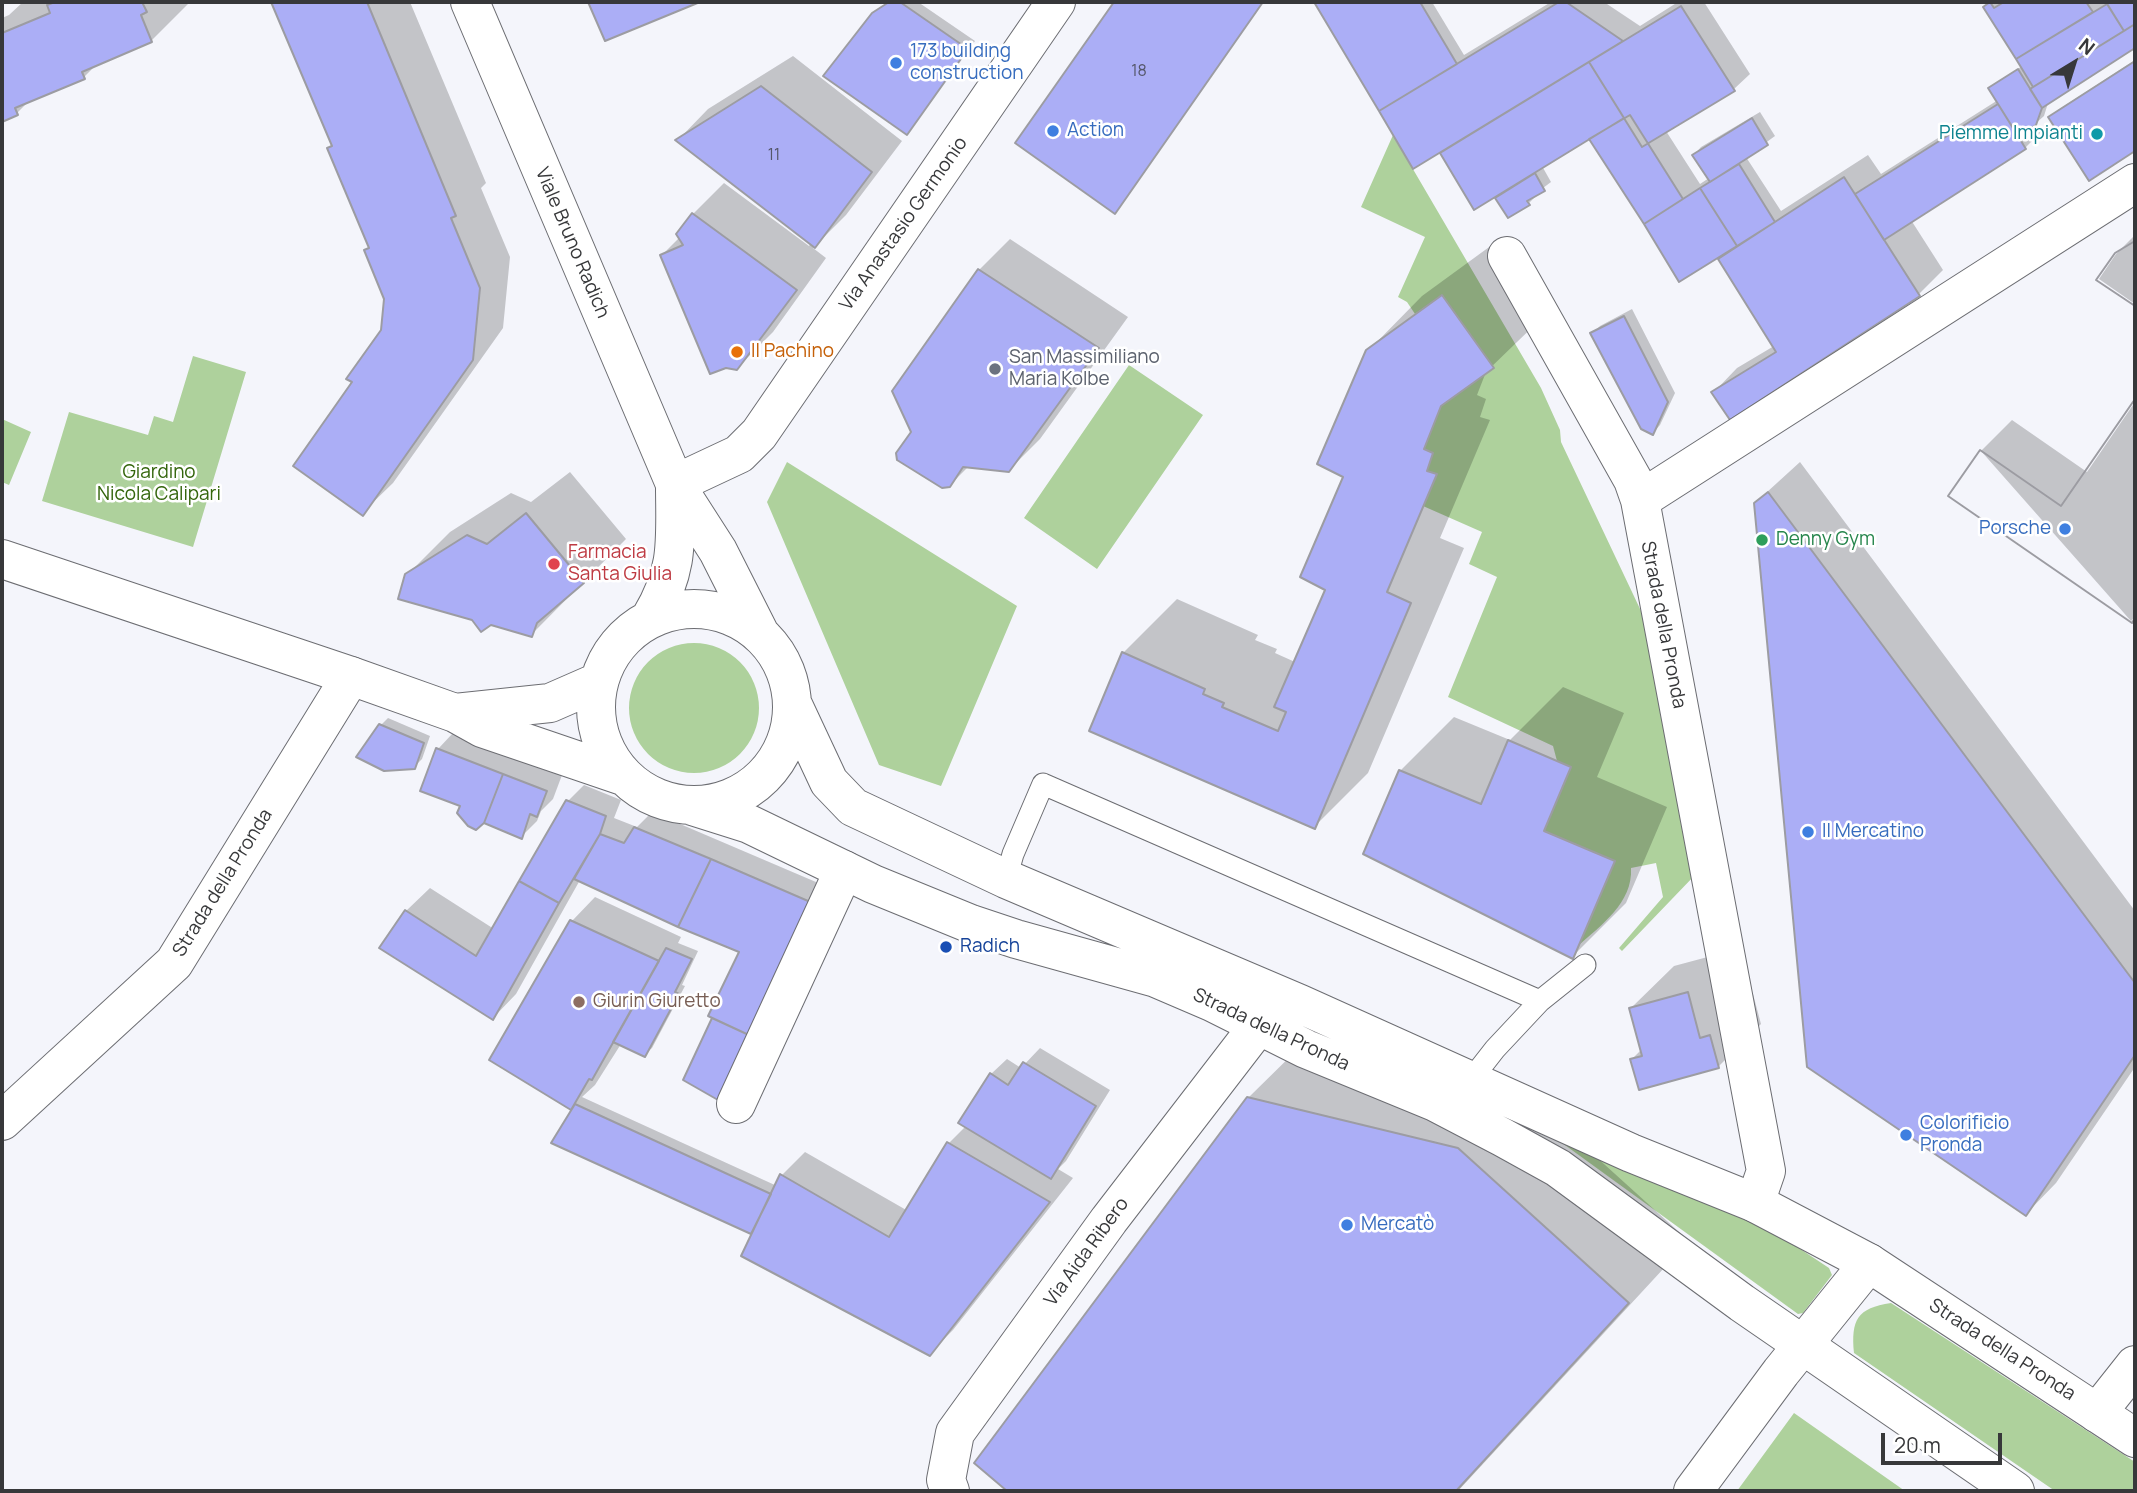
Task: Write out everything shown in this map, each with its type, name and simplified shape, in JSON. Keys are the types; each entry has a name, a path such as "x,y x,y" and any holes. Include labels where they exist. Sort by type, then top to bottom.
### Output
{"street":[{"name":"Viale Bruno Radich","path":"470,2 675,484 718,551 759,632"},
{"name":"Via Anastasio Germonio","path":"675,484 738,454 759,434 1056,2"},
{"path":"1640,500 2135,183"},
{"name":"Strada della Pronda","path":"1507,256 1633,480 1640,500 1766,1171 1755,1203"},
{"name":"Viale Bruno Radich","path":"651,617 671,576 675,551 675,484"},
{"path":"2,559 351,676 454,713 482,728 623,776 655,797 692,806 723,801 752,787 774,765 789,736 793,705 784,665 759,632 726,613 688,608 651,617 627,633 609,656 598,682 595,708 598,732 608,755 623,776"},
{"name":"Strada della Pronda","path":"2,1121 174,963 351,676"},
{"path":"454,713 550,703 598,682"},
{"name":"Strada della Pronda","path":"793,705 830,782 852,807 1006,879 1300,1004 1668,1169 1755,1203 1869,1263 2135,1438"},
{"name":"Strada della Pronda","path":"692,806 749,824 844,870 971,924 1156,978 1306,1049 1435,1102 1502,1136 1558,1168 1804,1345 2015,1491"},
{"path":"736,1104 844,870"},
{"path":"971,924 1006,879"},
{"name":"Via Aida Ribero","path":"950,1491 946,1480 955,1433 1109,1220 1259,1025"},
{"path":"1693,1491 1869,1263"},
{"path":"2097,1413 2135,1365"}],"lane":[{"path":"1006,879 1014,851 1043,784 1540,1001"},
{"path":"1470,1081 1495,1049 1540,1001 1586,965"}],"green space":[{"path":"1393,135 1541,388 1560,430 1561,442 1650,630 1661,718 1682,773 1696,874 1622,951 1619,948 1663,897 1656,863 1631,868 1627,892 1621,903 1578,946 1614,861 1544,831 1571,767 1557,761 1553,746 1448,697 1497,577 1469,564 1482,532 1423,506 1437,474 1427,471 1433,453 1424,449 1441,406 1442,295 1415,314 1407,302 1398,297 1425,237 1361,207"},
{"name":"Giardino Nicola Calipari","path":"193,356 246,372 193,547 42,501 69,412 148,435 154,416 173,422"},
{"path":"1129,365 1203,415 1097,569 1024,518"},
{"path":"2,419 31,432 9,485 2,482"},
{"path":"787,462 1017,606 941,786 879,765 767,502"},
{"path":"694,643 719,648 740,662 754,683 759,708 754,733 740,754 719,768 694,773 669,768 648,754 634,733 629,708 634,683 648,662 669,648"},
{"path":"1529,1119 1755,1219 1829,1268 1832,1275 1803,1313 1798,1314"},
{"path":"1891,1303 2135,1462 2135,1491 2055,1491 1854,1353 1855,1324 1859,1317 1870,1308"},
{"path":"1794,1413 1905,1491 1737,1491"}],"building":[{"path":"55,2 142,2 147,12 141,15 152,42 82,72 85,79 15,108 18,115 2,122 2,33 50,13 47,5"},
{"path":"271,2 367,2 456,216 451,218 480,288 473,360 363,516 293,466 352,382 346,379 381,330 384,299 364,250 369,248 327,148 332,146"},
{"path":"588,2 700,2 605,41"},
{"name":"173 building construction","path":"889,2 900,2 968,49 907,135 823,76 872,13"},
{"path":"1114,2 1263,2 1115,214 1015,143"},
{"path":"1314,2 1420,2 1457,64 1379,111"},
{"path":"1559,2 1566,2 1623,41 1413,169 1379,111"},
{"path":"1990,2 1994,8 2004,2 2086,2 2093,12 2016,59 1983,7"},
{"path":"2106,2 2135,2 2135,24 2124,31"},
{"path":"2107,4 2124,31 2033,87 2016,59"},
{"path":"1681,6 1735,91 1642,147 1589,62"},
{"path":"2135,24 2135,48 2042,108 2030,89"},
{"name":"Piemme Impianti","path":"2135,61 2135,151 2089,181 2048,117"},
{"path":"1589,62 1624,118 1474,210 1440,153"},
{"path":"2018,69 2042,108 2036,125 2018,136 1988,88"},
{"path":"761,86 872,172 815,248 675,140"},
{"path":"1998,104 2026,149 1884,240 1855,194"},
{"path":"1630,115 1683,199 1644,224 1589,139"},
{"path":"1752,118 1768,145 1710,182 1692,155"},
{"path":"1739,164 1775,222 1737,246 1700,188"},
{"path":"1535,173 1545,191 1527,201 1530,205 1508,218 1495,198"},
{"path":"1844,177 1920,296 1730,420 1711,392 1776,352 1718,259"},
{"path":"1700,188 1737,246 1679,282 1644,224"},
{"path":"692,213 797,290 737,370 726,368 710,374 660,255 683,245 676,234"},
{"path":"2135,241 2135,306 2096,280 2115,253"},
{"path":"2135,241 2135,306 2096,280 2115,253"},
{"name":"San Massimiliano Maria Kolbe","path":"978,269 1099,348 1009,472 963,467 950,487 942,488 897,460 896,453 911,432 892,391"},
{"path":"1442,295 1494,368 1441,406 1424,449 1433,453 1427,471 1437,474 1387,592 1411,603 1315,829 1089,731 1122,652 1205,689 1203,694 1224,703 1222,707 1278,731 1286,712 1274,707 1325,590 1300,577 1343,477 1317,464 1366,350"},
{"path":"1624,316 1668,402 1653,435 1641,429 1590,333"},
{"name":"Porsche","path":"2135,399 2135,618 2132,623 1948,496 1980,450 2061,506"},
{"name":"Porsche","path":"2135,399 2135,618 2132,623 1948,496 1980,450 2061,506"},
{"path":"1768,492 2135,983 2135,1055 2026,1216 1807,1067 1754,503"},
{"path":"526,513 584,583 537,623 532,637 491,625 481,632 472,620 398,599 405,574 467,535 487,544"},
{"path":"379,724 424,743 415,769 384,771 356,757"},
{"path":"1508,740 1571,767 1544,831 1615,861 1573,959 1363,854 1399,770 1481,804"},
{"path":"436,748 503,774 484,823 476,830 468,826 457,813 460,806 420,791"},
{"path":"503,774 547,791 537,817 530,814 522,839 484,823"},
{"path":"566,800 606,816 600,834 559,903 519,881"},
{"path":"634,827 711,859 678,927 574,879 600,834 624,843"},
{"path":"711,859 815,904 751,1036 708,1016 739,952 678,927"},
{"path":"519,881 559,903 493,1020 379,948 405,910 476,956"},
{"name":"Giurin Giuretto","path":"570,920 659,961 592,1080 589,1079 571,1110 489,1060"},
{"path":"666,948 692,959 675,992 679,994 645,1057 613,1042"},
{"path":"1688,992 1700,1038 1710,1035 1719,1068 1639,1090 1630,1059 1642,1056 1629,1008"},
{"path":"712,1018 751,1036 718,1100 683,1080"},
{"path":"1023,1062 1096,1106 1051,1179 958,1123 990,1073 1008,1085"},
{"name":"Mercatò","path":"1247,1097 1458,1148 1629,1303 1456,1491 1007,1491 974,1463"},
{"path":"575,1104 771,1194 751,1234 551,1143"},
{"path":"947,1142 1050,1202 930,1356 741,1256 780,1174 889,1237"}],"place":[{"name":"173 building construction","path":"896,63"},
{"name":"Action","path":"1053,131"},
{"name":"Piemme Impianti","path":"2097,134"},
{"name":"Il Pachino","path":"737,352"},
{"name":"San Massimiliano Maria Kolbe","path":"995,369"},
{"name":"Porsche","path":"2065,529"},
{"name":"Denny Gym","path":"1762,540"},
{"name":"Farmacia Santa Giulia","path":"554,564"},
{"name":"Il Mercatino","path":"1808,832"},
{"name":"Radich","path":"946,947"},
{"name":"Giurin Giuretto","path":"579,1002"},
{"name":"Colorificio Pronda","path":"1906,1135"},
{"name":"Mercatò","path":"1347,1225"}]}
